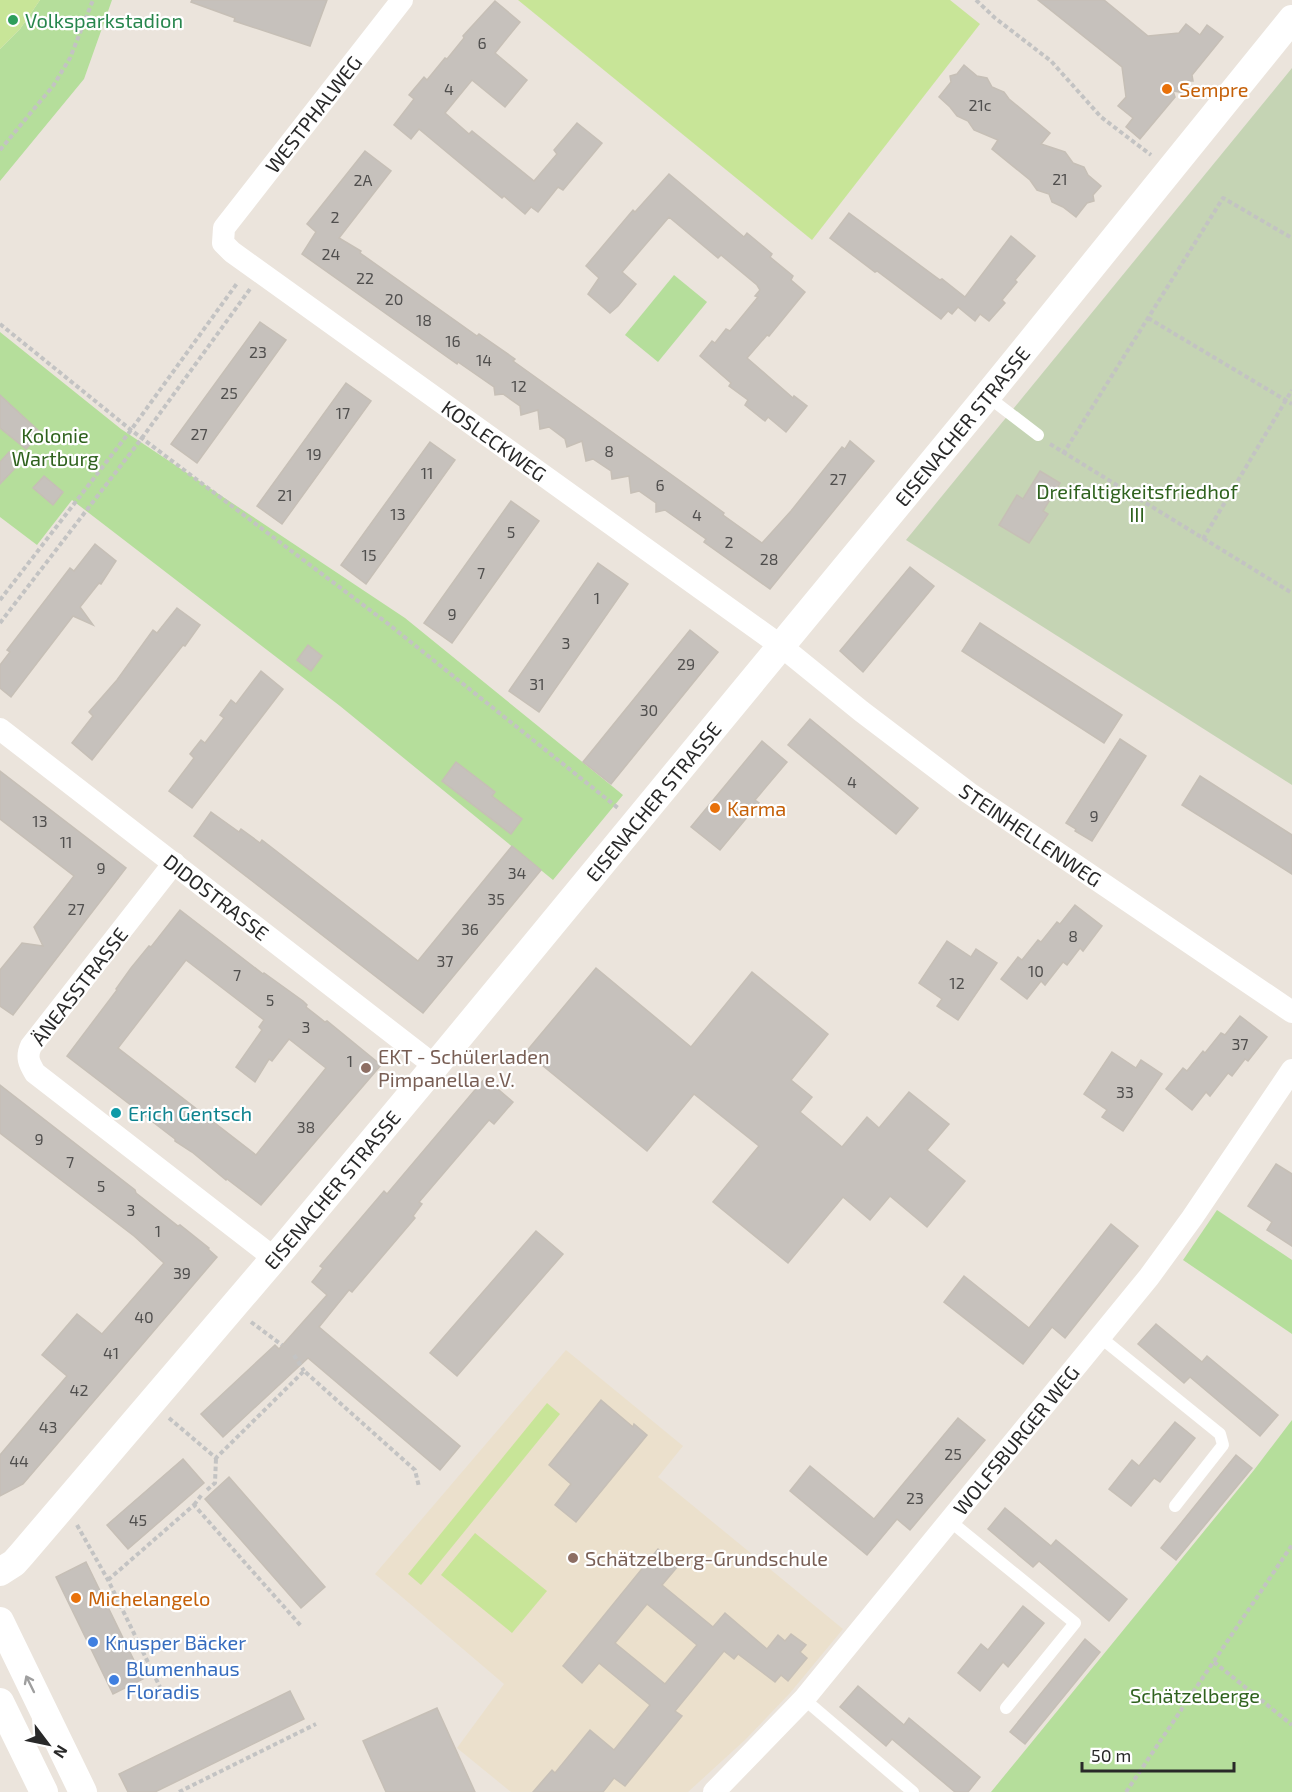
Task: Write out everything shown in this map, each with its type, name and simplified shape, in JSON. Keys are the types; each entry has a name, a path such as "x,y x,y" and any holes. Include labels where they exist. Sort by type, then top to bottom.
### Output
{"street":[{"name":"WESTPHALWEG","path":"224,228 402,0"},
{"name":"EISENACHER STRASSE","path":"0,1572 18,1558 435,1066 987,396 1292,19"},
{"name":"KOSLECKWEG","path":"224,228 223,243 232,252 781,646"},
{"name":"STEINHELLENWEG","path":"781,646 861,711 969,793 1292,1012"},
{"name":"DIDOSTRASSE","path":"0,729 435,1066"},
{"name":"ÄNEASSTRASSE","path":"174,863 31,1046 28,1053 29,1064 34,1073 274,1258"},
{"name":"WOLFSBURGER WEG","path":"714,1792 804,1699 1149,1277 1192,1218 1292,1070"},
{"path":"0,1621 83,1792"},
{"path":"0,1702 44,1792"}],"lane":[{"path":"987,396 1038,435"},
{"path":"1100,1337 1220,1434 1223,1445 1175,1506"},
{"path":"950,1521 1075,1623 1006,1708"},
{"path":"804,1699 914,1792"}],"path":[{"path":"0,150 53,86 70,58 93,0"},
{"path":"976,0 994,18 1051,61 1101,117 1154,158"},
{"path":"1292,238 1223,198 1063,454 1292,593"},
{"path":"0,623 142,438 261,273"},
{"path":"0,600 131,430 238,282"},
{"path":"1148,318 1292,404"},
{"path":"0,324 131,430 387,623 620,809"},
{"path":"1203,539 1292,390"},
{"path":"251,1322 282,1345"},
{"path":"294,1355 304,1371 415,1470 419,1487"},
{"path":"108,1580 194,1505 215,1483 216,1458 304,1371"},
{"path":"169,1417 216,1458"},
{"path":"194,1505 301,1626"},
{"path":"77,1524 108,1580 160,1687"},
{"path":"1126,1792 1292,1545"},
{"path":"1214,1662 1292,1725"},
{"path":"179,1792 316,1725"}],"shaded area":[{"name":"Schätzelberg-Grundschule","path":"566,1350 683,1446 658,1477 843,1629 790,1693 746,1739 688,1792 511,1792 457,1748 504,1684 375,1574"}],"green space":[{"name":"Volksparkstadion","path":"0,0 40,0 20,29 0,49"},
{"path":"40,0 112,0 84,79 0,181 0,49 20,29"},
{"path":"518,0 950,0 980,24 812,240"},
{"name":"Dreifaltigkeitsfriedhof III","path":"1292,68 1292,785 906,540"},
{"path":"674,275 707,302 658,362 625,335"},
{"name":"Kolonie Wartburg","path":"0,332 121,429 405,618 623,795 553,880 340,706 72,500 37,545 0,517"},
{"path":"1217,1210 1292,1260 1292,1334 1183,1260"},
{"path":"547,1403 560,1414 421,1585 408,1574"},
{"name":"Schätzelberge","path":"1292,1420 1292,1792 991,1792 1254,1470"},
{"path":"475,1533 547,1591 512,1633 441,1575"}],"building":[{"path":"192,0 327,0 310,46 234,21 235,18 191,2"},
{"path":"1038,0 1104,0 1148,36 1179,33 1186,24 1200,35 1207,25 1223,37 1192,75 1193,81 1183,81 1186,93 1173,91 1175,97 1140,139 1126,127 1133,118 1118,106 1126,97 1122,67"},
{"path":"495,1 520,22 495,53 527,80 505,107 472,80 445,113 469,134 472,131 534,181 557,154 554,150 577,123 602,143 563,190 558,187 538,212 531,207 525,214 504,196 502,198 419,129 411,139 394,125 414,99 409,95 424,77 427,80 445,58 447,59 464,38 463,36"},
{"path":"964,65 977,76 987,78 992,87 1004,92 1009,99 1050,133 1041,144 1065,152 1073,163 1084,167 1088,175 1101,186 1093,195 1094,201 1087,203 1076,217 1052,202 1049,194 1037,190 1030,180 992,149 998,140 974,130 968,121 957,116 939,97 951,82 950,76 957,74"},
{"path":"365,151 391,171 339,238 361,251 360,253 477,336 479,334 515,359 513,361 690,488 762,543 842,447 845,449 850,441 874,461 770,589 704,542 706,539 665,510 656,512 656,503 639,491 631,493 629,476 612,479 611,471 593,459 586,461 582,441 567,447 565,439 549,427 540,429 538,410 521,415 520,406 503,394 495,395 494,387 458,362 457,364 302,254 316,232 307,224"},
{"path":"669,174 744,237 747,233 772,254 770,257 793,276 791,280 805,292 769,336 767,335 747,358 793,398 794,396 807,406 786,432 768,417 765,421 745,405 748,400 729,386 731,383 700,356 726,329 730,331 758,297 755,296 760,290 721,255 718,258 669,217 622,272 636,284 618,306 610,313 588,294 599,278 586,266 633,210 635,212"},
{"path":"849,213 965,297 1011,236 1035,256 1002,300 1005,303 989,321 980,314 975,321 958,307 952,314 948,311 941,319 830,238"},
{"path":"260,322 286,340 197,463 171,444"},
{"path":"346,383 371,401 282,524 257,506"},
{"path":"0,395 41,433 26,449 0,428"},
{"path":"430,442 455,460 366,584 341,565"},
{"path":"9,452 20,463 0,484 0,462"},
{"path":"1040,471 1060,483 1043,511 1048,514 1029,543 999,525 1017,495 1023,499"},
{"path":"44,476 63,492 53,505 33,488"},
{"path":"511,501 539,521 452,643 424,623"},
{"path":"95,544 116,561 101,584 99,583 80,607 93,625 73,616 11,697 0,688 0,665 10,652 7,650 70,568 74,571"},
{"path":"598,563 628,584 539,712 509,691"},
{"path":"910,567 934,586 863,672 840,651"},
{"path":"177,608 200,625 92,760 72,743 93,716 89,712 117,680 153,630 157,633"},
{"path":"980,623 1122,715 1104,743 962,651"},
{"path":"690,630 718,652 611,784 583,762"},
{"path":"308,645 322,656 311,671 297,660"},
{"path":"261,671 283,689 192,808 169,791 194,758 190,754 201,740 205,743 224,718 220,715 231,700 236,704"},
{"path":"810,719 918,808 896,834 788,745"},
{"path":"1120,739 1146,756 1092,841 1066,823"},
{"path":"762,741 787,762 755,800 759,803 720,850 691,827"},
{"path":"456,762 495,792 492,796 522,819 511,834 442,781"},
{"path":"0,771 126,868 13,1015 0,1006 0,970 22,943 43,946 34,927 74,876 0,819"},
{"path":"1200,776 1292,835 1292,874 1182,805"},
{"path":"211,812 239,832 241,829 260,843 262,840 418,961 512,846 541,870 423,1013 194,836"},
{"path":"1075,905 1102,926 1083,951 1080,948 1067,965 1063,962 1045,985 1041,981 1027,999 1001,979 1018,957 1022,960 1057,922 1060,924"},
{"path":"180,910 263,974 303,1001 306,1007 381,1065 261,1205 67,1056 131,968 149,946 151,947","holes":["186,960 264,1020 259,1027 262,1030 236,1067 255,1082 269,1059 272,1061 289,1039 326,1068 256,1155 118,1048"]},
{"path":"947,941 971,957 976,949 997,963 958,1020 937,1006 942,999 919,983"},
{"path":"596,968 691,1047 752,972 828,1034 791,1080 812,1097 800,1112 842,1147 867,1117 879,1128 909,1092 949,1124 927,1150 965,1181 927,1227 890,1196 870,1220 843,1197 788,1263 713,1202 759,1146 694,1094 647,1151 526,1052"},
{"path":"1240,1016 1267,1037 1248,1061 1245,1059 1232,1076 1228,1073 1210,1096 1206,1092 1192,1110 1166,1089 1183,1068 1187,1071 1221,1033 1225,1035"},
{"path":"1112,1052 1136,1068 1141,1060 1162,1074 1123,1131 1102,1117 1107,1110 1084,1094"},
{"path":"485,1078 513,1102 494,1124 489,1120 419,1202 422,1204 413,1216 415,1218 352,1292 349,1290 319,1327 460,1446 440,1470 308,1358 223,1437 201,1414 275,1345 279,1349 327,1295 312,1282 323,1268 320,1266 384,1191 387,1194"},
{"path":"0,1085 178,1226 180,1225 217,1257 23,1484 0,1496 0,1455 67,1376 42,1355 77,1314 102,1334 164,1263 134,1236 0,1133"},
{"path":"1276,1164 1292,1174 1292,1246 1267,1230 1272,1222 1248,1206"},
{"path":"1111,1224 1138,1246 1065,1338 1052,1327 1023,1364 944,1302 964,1276 1029,1328"},
{"path":"536,1231 563,1254 457,1376 430,1353"},
{"path":"1156,1324 1202,1362 1207,1356 1278,1415 1260,1436 1190,1377 1184,1383 1138,1344"},
{"path":"601,1400 633,1427 634,1424 647,1435 576,1522 555,1505 571,1484 549,1465"},
{"path":"958,1418 985,1440 910,1530 897,1519 867,1555 790,1491 810,1466 874,1519"},
{"path":"1175,1422 1195,1438 1160,1482 1154,1478 1131,1506 1109,1489 1132,1460 1139,1466"},
{"path":"1236,1455 1252,1468 1176,1560 1161,1548"},
{"path":"183,1459 204,1483 128,1549 107,1525"},
{"path":"229,1477 325,1587 301,1608 205,1499"},
{"path":"1005,1508 1051,1546 1056,1540 1127,1599 1109,1621 1039,1561 1033,1567 988,1529"},
{"path":"658,1549 678,1566 662,1585 713,1627 725,1613 767,1649 778,1635 785,1641 791,1634 806,1645 800,1652 807,1658 788,1681 781,1675 775,1682 738,1654 734,1659 724,1651 675,1711 682,1716 625,1786 614,1778 603,1792 533,1792 552,1770 555,1773 590,1730 614,1750 650,1705 599,1663 582,1683 563,1666","holes":["647,1604 697,1645 665,1684 615,1643"]},
{"path":"86,1562 143,1679 113,1694 56,1577"},
{"path":"1023,1606 1044,1623 1008,1667 1003,1662 980,1691 958,1673 981,1644 988,1650"},
{"path":"1085,1639 1100,1652 1025,1744 1010,1732"},
{"path":"858,1686 904,1725 909,1718 980,1777 968,1792 955,1792 892,1739 886,1746 840,1707"},
{"path":"290,1691 304,1719 155,1792 128,1792 119,1774"},
{"path":"437,1708 475,1792 386,1792 363,1741"}],"place":[{"name":"Volksparkstadion","path":"13,20"},
{"name":"Sempre","path":"1167,89"},
{"name":"Karma","path":"715,808"},
{"name":"EKT - Schülerladen Pimpanella e.V.","path":"366,1068"},
{"name":"Erich Gentsch","path":"116,1113"},
{"name":"Schätzelberg-Grundschule","path":"573,1558"},
{"name":"Michelangelo","path":"76,1598"},
{"name":"Knusper Bäcker","path":"93,1642"},
{"name":"Blumenhaus Floradis","path":"114,1680"}]}
